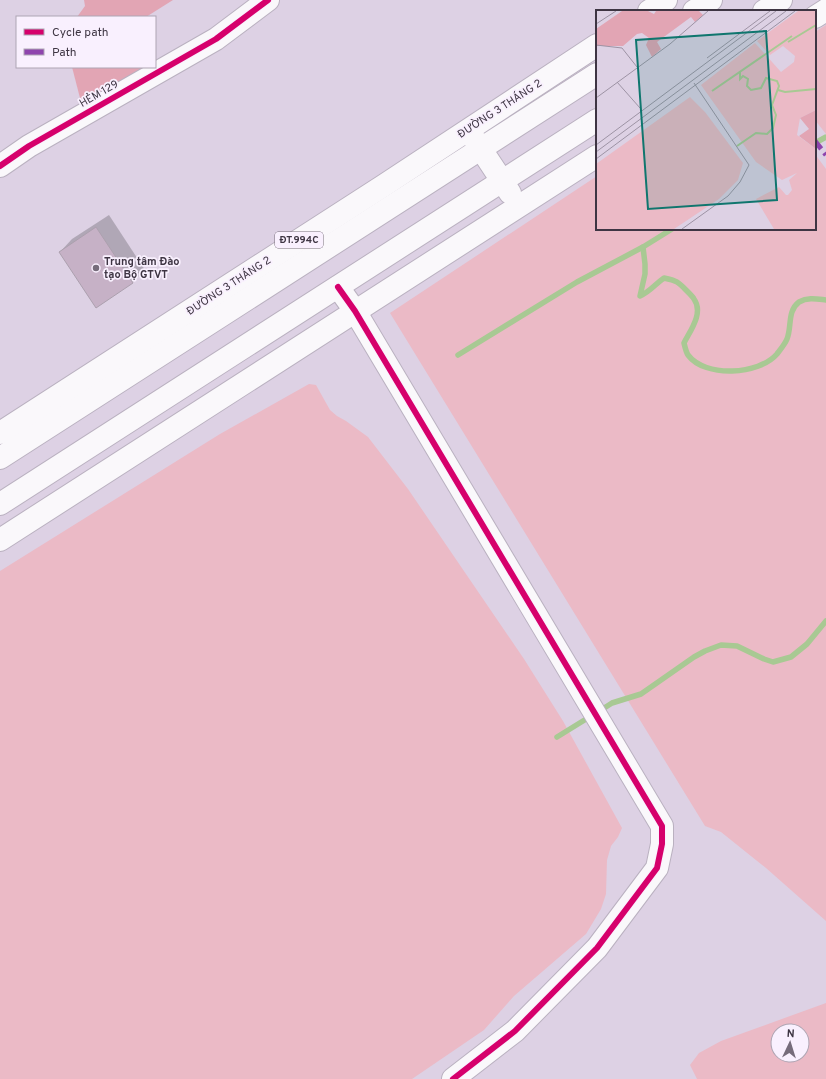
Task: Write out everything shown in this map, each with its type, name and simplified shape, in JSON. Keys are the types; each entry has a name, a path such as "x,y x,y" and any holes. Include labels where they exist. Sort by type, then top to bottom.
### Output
{"main road":[{"name":"HẺM 129","path":"0,166 29,146 216,39 268,0"},
{"path":"651,10 666,0"},
{"path":"696,10 711,0"},
{"path":"766,10 781,0"},
{"path":"816,16 826,10"},
{"name":"ĐƯỜNG 3 THÁNG 2","path":"0,433 596,46"},
{"name":"ĐƯỜNG 3 THÁNG 2","path":"0,458 596,75"},
{"path":"0,504 596,121"},
{"path":"468,130 519,206"},
{"path":"0,540 596,157"},
{"path":"338,287 355,311 662,826 662,844 657,868 597,948 515,1031 453,1079"}],"shaded area":[{"path":"84,0 173,0 148,16 78,16 85,6"},
{"path":"826,25 826,134 816,121 816,31"},
{"path":"72,68 154,68 93,113 80,98"},
{"path":"816,155 826,169 826,921 766,868 721,832 705,826 390,313 596,177 596,230 816,230"},
{"path":"309,384 316,385 330,410 368,437 408,489 524,659 563,721 622,828 618,837 611,846 607,860 606,894 601,909 586,934 514,996 484,1030 412,1079 0,1079 0,571 220,434"},
{"path":"826,1003 826,1079 697,1079 690,1065 699,1053 721,1041 770,1023 770,1063 810,1063 810,1023 771,1023"}],"building":[{"name":"Trung tâm Đào tạo Bộ GTVT","path":"96,227 133,283 96,308 59,252"}],"waterway":[{"path":"816,142 826,137"},
{"path":"458,355 577,282 643,247 670,230"},
{"path":"643,247 645,274 640,296 664,278 678,282 694,298 697,304 697,316 684,343 688,355 696,362 707,368 732,371 745,370 769,361 777,354 786,341 791,314 795,306 799,302 806,299 826,300"},
{"path":"598,712 612,703 641,694 694,657 721,645 737,646 773,662 791,657 807,644 826,621"},
{"path":"557,737 591,716"}],"marked path":[{"path":"816,142 826,155"}],"cycle path":[{"path":"0,166 29,146 216,39 268,0"},
{"path":"338,287 355,311 662,826 662,844 657,868 597,948 515,1031 453,1079"}],"place":[{"name":"Trung tâm Đào tạo Bộ GTVT","path":"96,268"}]}
